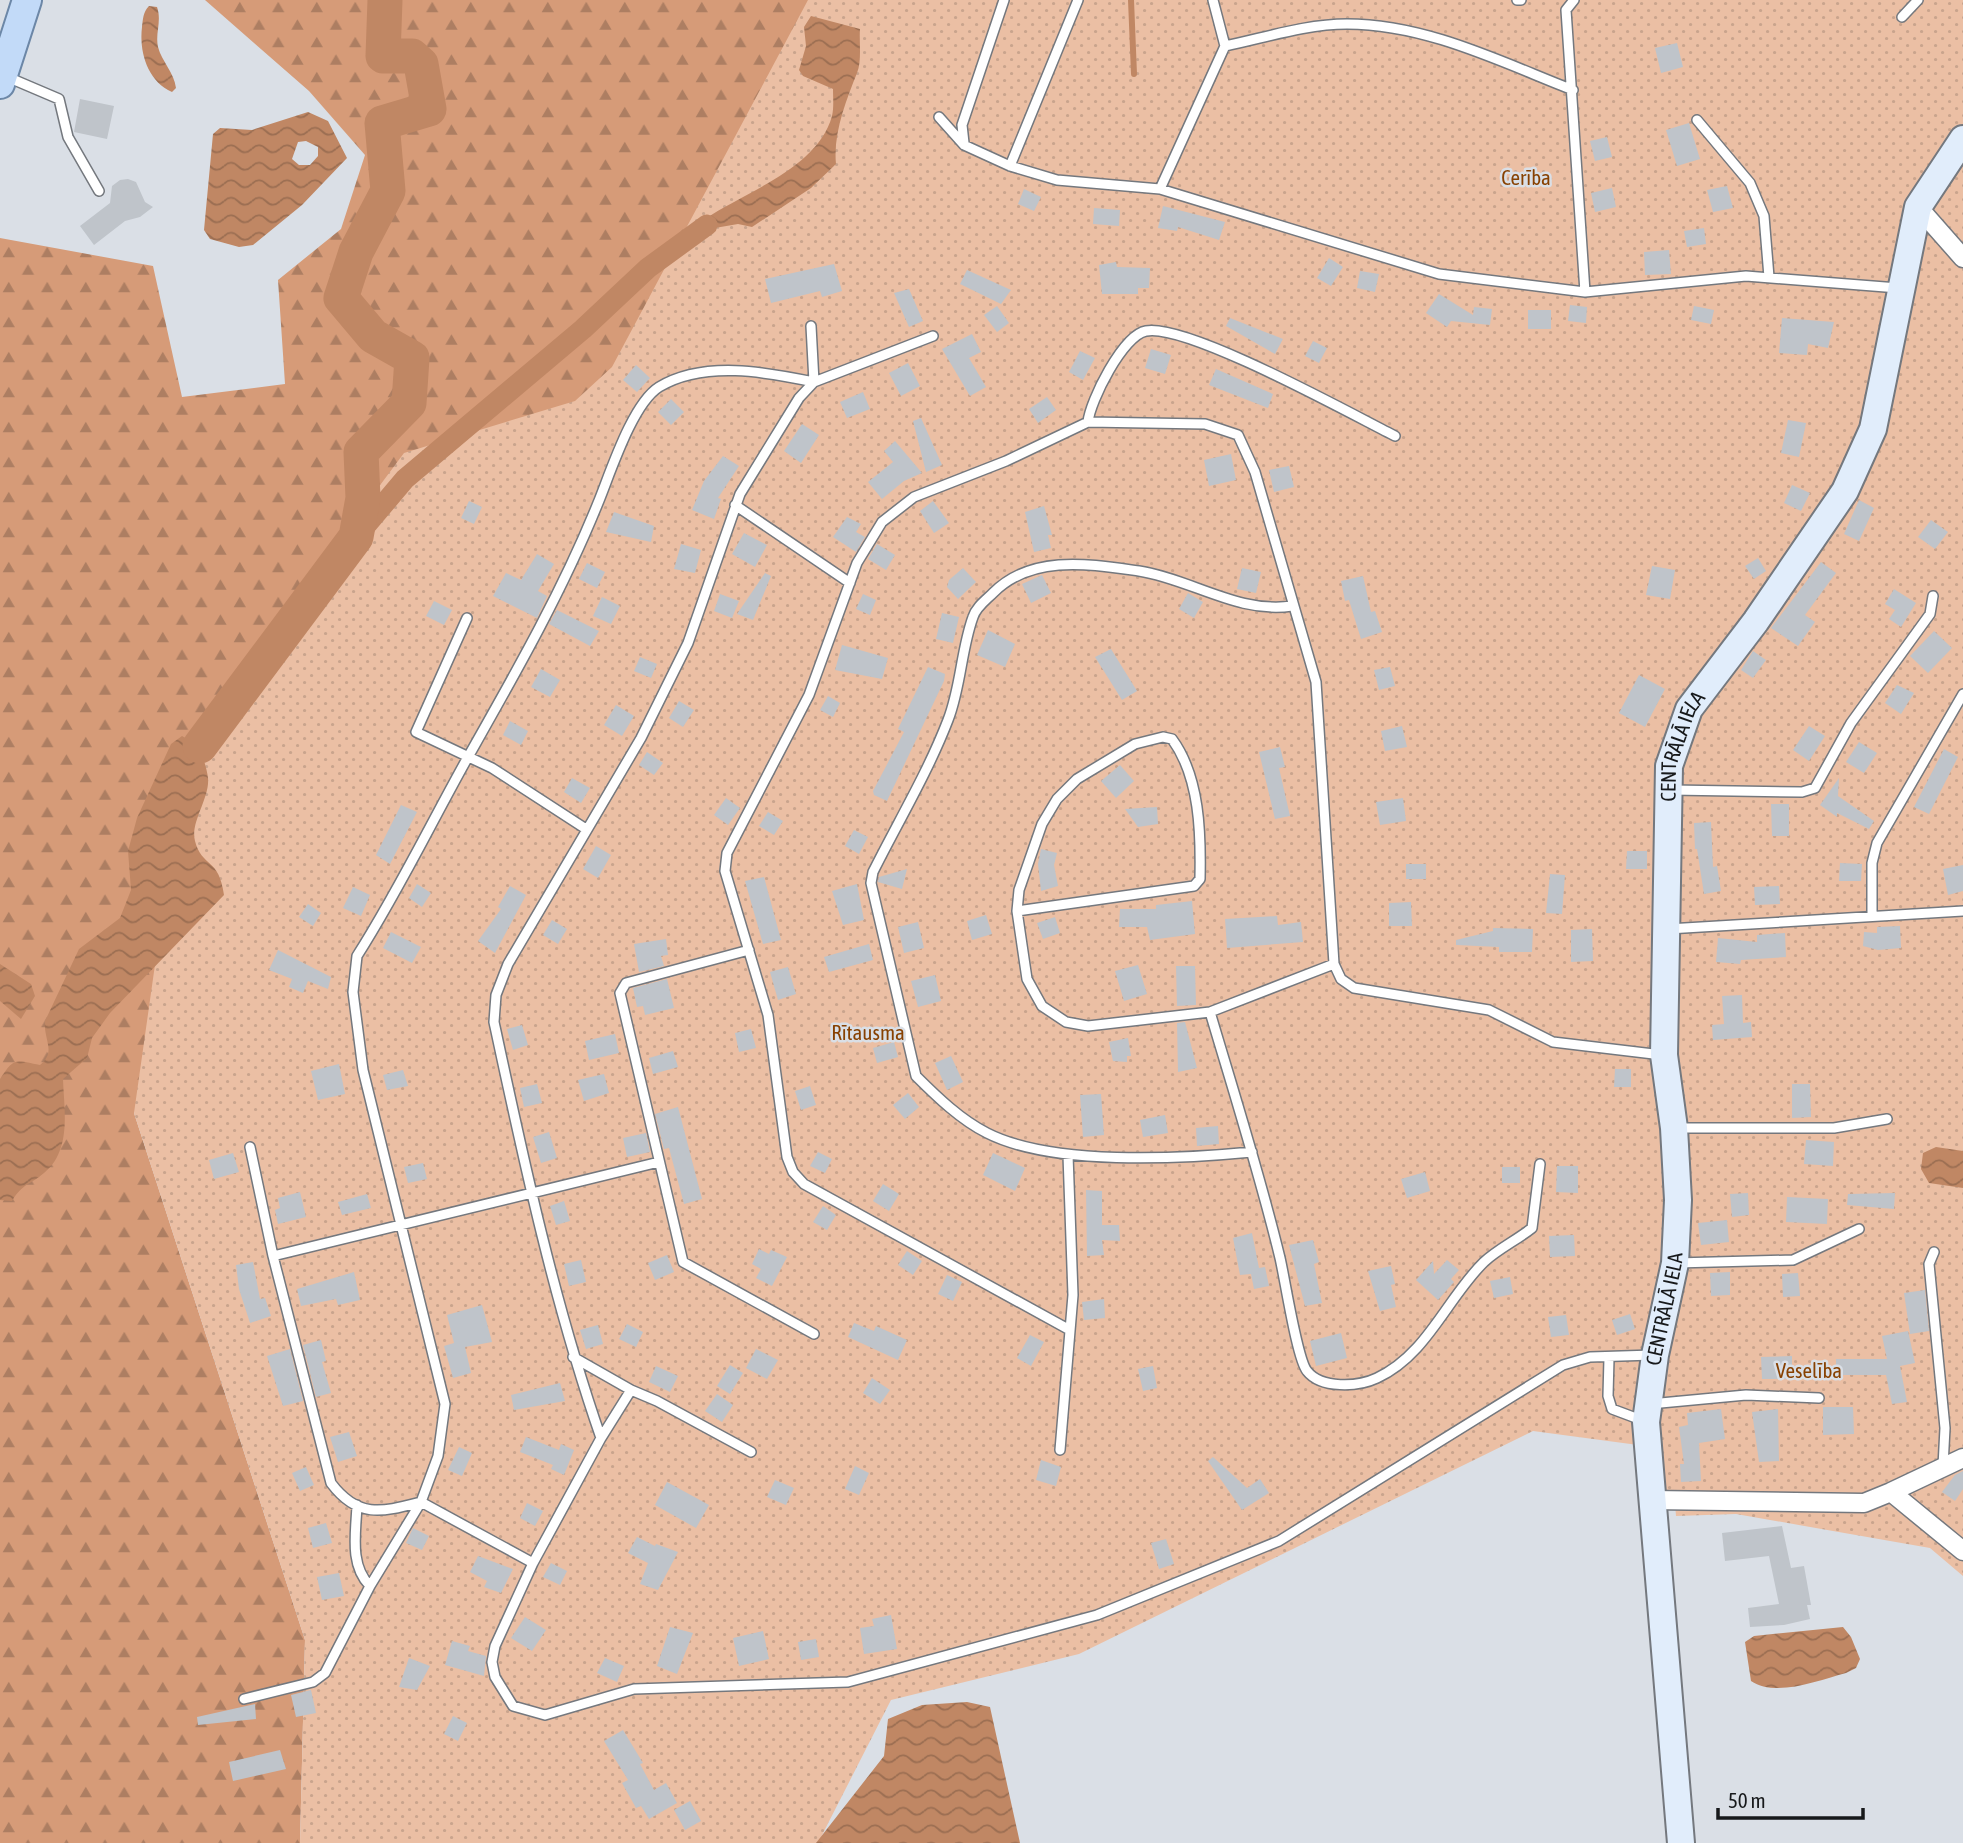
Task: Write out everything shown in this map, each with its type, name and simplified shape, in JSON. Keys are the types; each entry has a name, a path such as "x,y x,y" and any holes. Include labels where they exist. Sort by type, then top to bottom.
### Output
{"main road":[{"path":"2,80 27,0"}],"street":[{"name":"CENTRĀLĀ IELA","path":"1681,1843 1647,1413 1655,1355 1675,1263 1678,1200 1674,1128 1664,1055 1670,766 1689,709 1756,621 1845,491 1873,429 1918,207 1963,139"},
{"path":"1918,207 1963,258"},
{"path":"1652,1500 1864,1503 1963,1458"},
{"path":"1891,1493 1963,1551"}],"lane":[{"path":"964,145 962,125 1003,0"},
{"path":"1010,166 1078,0"},
{"path":"1160,189 1225,46 1213,0"},
{"path":"1574,0 1566,10 1585,292"},
{"path":"1902,17 1918,0"},
{"path":"1225,46 1335,25 1381,27 1424,33 1573,90"},
{"path":"2,80 59,99 68,137 99,191"},
{"path":"939,117 964,145 1010,166 1057,180 1160,189 1439,274 1585,292 1746,276 1900,288"},
{"path":"1697,120 1750,183 1764,216 1769,277"},
{"path":"811,326 814,382"},
{"path":"1088,422 1089,410 1115,359 1136,336 1144,331 1157,330 1183,336 1274,374 1395,436"},
{"path":"601,1438 573,1357 533,1192 494,1022 496,995 508,964 641,738 688,643 735,505 799,398 814,382 933,336"},
{"path":"244,1699 313,1682 325,1673 370,1586 421,1502 438,1457 445,1404 363,1070 353,992 357,956 522,665 582,542 630,425 658,388 699,373 765,372 814,382"},
{"path":"1068,1329 804,1184 793,1172 787,1157 768,1015 725,871 727,853 809,695 856,563 882,522 914,497 1006,461 1088,422 1205,424 1238,435 1255,472 1316,682 1334,964 1341,979 1354,988 1489,1010 1553,1042 1664,1055"},
{"path":"735,505 850,583"},
{"path":"1252,1153 1201,1157 1068,1154 1028,1150 986,1133 938,1099 916,1076 871,883 873,872 948,721 973,616 1002,584 1019,573 1066,564 1160,574 1240,604 1278,608 1292,606"},
{"path":"1669,790 1802,792 1815,788 1851,723 1930,614 1933,596"},
{"path":"467,618 416,732 492,768 586,829"},
{"path":"1871,916 1872,863 1877,843 1963,694"},
{"path":"1017,911 1194,886 1200,879 1201,843 1193,787 1179,748 1172,738 1163,737 1135,744 1077,779 1057,799 1042,824 1019,890 1017,911 1022,956 1033,994 1044,1009 1066,1022 1088,1026 1113,1026 1210,1012 1334,964"},
{"path":"1667,929 1963,911"},
{"path":"749,950 623,985 620,993 683,1262 814,1334"},
{"path":"1210,1012 1252,1153 1305,1369 1311,1376 1334,1384 1375,1379 1398,1366 1420,1344 1485,1261 1532,1228 1540,1164"},
{"path":"1674,1128 1834,1128 1887,1119"},
{"path":"250,1147 273,1256 331,1483 343,1499 371,1512 421,1502 533,1563"},
{"path":"1060,1450 1068,1329 1073,1295 1068,1154"},
{"path":"273,1256 659,1161"},
{"path":"1675,1263 1793,1260 1858,1229"},
{"path":"1934,1252 1929,1264 1945,1428 1943,1468"},
{"path":"631,1390 601,1438 533,1563 495,1646 492,1662 495,1677 513,1706 545,1715 634,1689 848,1682 1097,1615 1279,1541 1563,1365 1590,1357 1655,1355"},
{"path":"573,1357 751,1452"},
{"path":"1609,1358 1608,1396 1612,1409 1647,1413 1746,1395 1819,1398"},
{"path":"357,1505 355,1548 360,1576 370,1586"}],"green space":[{"path":"205,0 842,0 798,105 134,1113 305,1640 300,1843 0,1843 0,238 153,266 182,397 285,384 278,280 341,229 365,155 309,91"},
{"path":"808,0 1963,0 1963,1576 1930,1548 1736,1514 1676,1516 1675,1504 1652,1500 1653,1447 1533,1431 1079,1654 891,1700 818,1843 300,1843 305,1640 134,1113 186,746 404,453 575,401 612,367"}],"water":[{"path":"149,6 157,7 158,47 175,82 176,88 172,92 156,81 146,64 141,36 144,13"},
{"path":"811,16 860,29 859,68 838,129 836,164 811,188 752,227 738,224 709,229 705,219 778,177 812,150 824,134 833,113 833,89 803,76 799,70 806,46 804,27"},
{"path":"308,112 328,121 347,158 302,205 253,245 239,247 210,239 204,230 213,134 220,128 252,130","holes":["306,141 318,147 318,156 310,165 299,165 292,159 298,142"]},
{"path":"182,736 200,746 206,766 208,786 194,834 198,850 218,874 224,895 110,1013 92,1038 87,1058 63,1079 63,1141 53,1164 23,1187 12,1201 0,1200 0,1079 16,1062 40,1065 48,1055 45,1021 79,949 120,918 131,890 128,851 137,818 171,744"},
{"path":"0,964 31,984 35,996 21,1019 0,1001"},
{"path":"1936,1147 1963,1151 1963,1188 1929,1183 1921,1169 1923,1153"},
{"path":"1843,1627 1851,1637 1860,1659 1856,1668 1823,1680 1785,1688 1761,1686 1751,1681 1745,1642 1754,1636"},
{"path":"967,1702 990,1707 1020,1843 816,1843 884,1756 888,1719 922,1705"}],"building":[{"path":"1677,43 1683,67 1661,73 1655,48"},
{"path":"80,99 114,106 107,139 74,132"},
{"path":"1689,123 1700,159 1677,166 1666,130"},
{"path":"1607,137 1612,157 1595,161 1590,141"},
{"path":"120,180 136,182 145,202 153,207 140,217 125,221 94,245 80,226 110,203 112,186"},
{"path":"1727,186 1733,208 1713,212 1707,190"},
{"path":"1612,188 1616,207 1595,212 1591,193"},
{"path":"1024,189 1041,197 1034,211 1018,204"},
{"path":"1163,206 1225,222 1219,240 1178,227 1177,231 1158,228"},
{"path":"1094,208 1120,210 1119,226 1093,224"},
{"path":"1704,228 1706,244 1687,247 1684,231"},
{"path":"1669,250 1671,274 1645,275 1644,252"},
{"path":"1329,258 1343,267 1331,286 1317,278"},
{"path":"1116,262 1117,267 1150,268 1149,288 1138,288 1138,294 1102,294 1099,265"},
{"path":"834,264 842,291 822,297 820,291 771,303 765,279"},
{"path":"967,270 1011,290 1001,304 960,284"},
{"path":"1360,271 1379,274 1375,292 1357,288"},
{"path":"909,289 923,321 909,327 894,293"},
{"path":"1439,294 1473,315 1474,307 1492,309 1490,325 1451,321 1447,327 1426,313"},
{"path":"1570,305 1587,307 1586,323 1568,321"},
{"path":"997,306 1009,323 997,332 984,315"},
{"path":"1694,306 1714,310 1711,324 1691,320"},
{"path":"1528,310 1551,310 1551,329 1528,329"},
{"path":"1230,318 1283,339 1275,354 1226,326"},
{"path":"1782,318 1834,322 1828,348 1808,344 1807,355 1779,353"},
{"path":"972,334 981,352 969,358 986,387 970,396 942,349"},
{"path":"1313,341 1327,348 1319,363 1305,356"},
{"path":"1151,349 1171,355 1165,374 1145,368"},
{"path":"1080,351 1095,358 1083,380 1069,372"},
{"path":"908,363 920,386 901,396 889,373"},
{"path":"636,365 650,378 637,392 623,380"},
{"path":"1216,369 1273,394 1268,408 1209,385"},
{"path":"863,392 870,409 847,418 840,402"},
{"path":"1047,397 1056,410 1038,423 1029,409"},
{"path":"671,399 684,412 671,425 658,412"},
{"path":"921,418 942,465 926,472 913,421"},
{"path":"1788,420 1806,423 1799,457 1781,453"},
{"path":"802,424 819,435 801,463 784,451"},
{"path":"895,441 922,473 904,481 882,499 868,482 893,462 884,451"},
{"path":"1231,454 1236,480 1209,486 1204,460"},
{"path":"723,456 739,466 718,498 721,499 714,519 692,510 704,481"},
{"path":"1289,466 1294,487 1274,492 1269,470"},
{"path":"1792,485 1810,493 1801,511 1784,503"},
{"path":"1859,500 1874,508 1859,541 1844,534"},
{"path":"469,501 482,507 474,524 461,518"},
{"path":"933,501 949,523 934,533 920,511"},
{"path":"1044,506 1052,535 1048,535 1051,548 1034,552 1025,512"},
{"path":"614,512 654,526 651,542 606,532"},
{"path":"847,517 861,524 856,532 865,537 856,552 833,537"},
{"path":"1931,520 1948,532 1935,549 1918,537"},
{"path":"744,533 767,545 755,567 732,554"},
{"path":"681,544 701,550 695,573 674,569"},
{"path":"877,544 895,555 886,570 868,559"},
{"path":"537,554 554,564 538,591 547,596 537,618 493,596 506,573 521,580"},
{"path":"1758,558 1766,571 1754,579 1745,566"},
{"path":"1821,562 1836,573 1805,615 1815,622 1798,646 1771,628"},
{"path":"587,563 605,572 597,588 579,579"},
{"path":"1652,566 1675,570 1670,599 1646,595"},
{"path":"963,568 976,582 958,599 947,587 949,580"},
{"path":"1242,568 1261,572 1256,593 1237,589"},
{"path":"765,573 771,576 753,620 737,614"},
{"path":"1042,575 1051,593 1031,603 1022,584"},
{"path":"1363,576 1371,612 1375,611 1382,632 1361,639 1349,600 1345,601 1341,581"},
{"path":"1894,589 1916,603 1901,627 1889,619 1895,610 1885,604"},
{"path":"1188,593 1203,602 1194,618 1179,609"},
{"path":"720,594 739,601 732,618 714,611"},
{"path":"863,594 876,600 870,615 856,609"},
{"path":"602,597 620,606 611,624 593,616"},
{"path":"434,601 452,610 444,625 426,616"},
{"path":"557,610 599,631 590,646 549,624"},
{"path":"942,613 959,617 953,643 936,639"},
{"path":"988,630 1015,644 1005,667 977,655"},
{"path":"1934,631 1952,648 1928,673 1910,656"},
{"path":"842,645 888,658 882,679 835,670"},
{"path":"1111,649 1137,691 1122,700 1095,657"},
{"path":"1753,651 1766,660 1753,678 1741,670"},
{"path":"640,657 657,664 651,678 634,671"},
{"path":"928,667 945,674 944,681 887,801 874,795 873,791 904,732 898,729"},
{"path":"1390,667 1395,686 1379,690 1374,670"},
{"path":"541,669 560,680 550,697 531,687"},
{"path":"1639,675 1665,689 1645,727 1619,713"},
{"path":"1897,685 1914,693 1901,714 1885,703"},
{"path":"828,696 840,703 833,717 820,710"},
{"path":"679,701 694,710 683,727 669,718"},
{"path":"616,705 634,716 622,736 604,725"},
{"path":"510,721 528,731 521,745 503,735"},
{"path":"1402,726 1407,747 1385,751 1381,731"},
{"path":"1809,726 1825,736 1809,761 1793,750"},
{"path":"1859,742 1877,753 1864,773 1846,762"},
{"path":"1280,747 1285,767 1279,768 1290,816 1275,819 1259,752"},
{"path":"1944,749 1958,757 1929,814 1914,807"},
{"path":"647,752 663,763 654,775 639,765"},
{"path":"1120,765 1134,781 1116,798 1101,781"},
{"path":"572,778 590,788 581,803 564,792"},
{"path":"1839,778 1838,796 1874,821 1869,829 1837,813 1837,817 1820,805"},
{"path":"726,798 740,808 728,825 714,815"},
{"path":"1403,798 1406,821 1380,825 1376,802"},
{"path":"1771,804 1789,804 1789,836 1772,836"},
{"path":"401,805 417,812 390,864 376,855"},
{"path":"1157,807 1158,824 1138,827 1125,809"},
{"path":"768,812 783,821 774,835 759,826"},
{"path":"1711,822 1713,867 1717,866 1721,891 1704,894 1695,849 1694,823"},
{"path":"854,830 868,837 859,854 845,846"},
{"path":"596,846 611,855 598,878 583,869"},
{"path":"1041,849 1057,853 1054,865 1058,886 1041,891 1038,864"},
{"path":"1627,851 1647,851 1647,869 1626,869"},
{"path":"1840,863 1862,864 1861,881 1839,881"},
{"path":"1406,864 1426,864 1426,879 1406,879"},
{"path":"1963,865 1963,891 1948,895 1943,869"},
{"path":"907,869 902,889 878,882 879,877"},
{"path":"1550,874 1565,875 1562,914 1546,913"},
{"path":"764,877 781,940 763,944 745,881"},
{"path":"417,884 431,893 422,907 409,898"},
{"path":"857,884 864,920 843,925 832,891"},
{"path":"510,886 526,895 495,953 478,941 501,909 498,907"},
{"path":"1779,886 1780,904 1755,905 1754,887"},
{"path":"353,887 370,895 361,916 343,908"},
{"path":"1192,901 1195,934 1150,940 1147,927 1119,927 1120,909 1156,909 1156,905"},
{"path":"1411,902 1412,926 1389,926 1389,903"},
{"path":"308,904 321,913 313,926 299,917"},
{"path":"986,915 992,934 972,940 967,921"},
{"path":"1277,916 1278,925 1301,922 1303,942 1227,948 1225,919"},
{"path":"1055,917 1060,933 1043,939 1037,923"},
{"path":"552,920 567,929 558,944 543,935"},
{"path":"918,922 924,948 904,953 898,927"},
{"path":"1900,926 1901,948 1878,950 1863,946 1864,932 1877,933 1877,927"},
{"path":"1493,928 1533,929 1532,952 1499,952 1499,947 1456,945 1456,940 1493,931"},
{"path":"1592,929 1593,961 1571,962 1571,930"},
{"path":"391,932 421,947 412,963 383,948"},
{"path":"1785,933 1786,957 1741,960 1740,964 1716,962 1718,938 1757,942 1757,935"},
{"path":"666,939 668,955 661,956 664,966 639,972 634,944"},
{"path":"869,944 873,960 829,972 824,957"},
{"path":"278,950 331,977 328,989 308,981 303,993 289,987 292,979 269,970"},
{"path":"1138,965 1147,994 1124,1001 1115,971"},
{"path":"1176,966 1195,966 1196,1005 1177,1006"},
{"path":"788,967 796,994 778,1000 770,972"},
{"path":"935,975 941,1001 918,1007 911,981"},
{"path":"667,979 674,1008 645,1015 643,1006 637,1007 633,988"},
{"path":"1742,995 1743,1023 1751,1022 1752,1037 1713,1040 1712,1025 1724,1024 1722,996"},
{"path":"1185,1022 1197,1068 1178,1072 1177,1023"},
{"path":"522,1025 528,1045 513,1050 507,1029"},
{"path":"751,1029 756,1048 739,1052 735,1033"},
{"path":"615,1034 619,1053 589,1060 585,1041"},
{"path":"1128,1038 1131,1056 1127,1056 1127,1062 1113,1061 1109,1042"},
{"path":"894,1042 898,1057 877,1063 873,1048"},
{"path":"673,1051 678,1067 653,1074 649,1058"},
{"path":"951,1056 963,1082 947,1090 935,1063"},
{"path":"339,1064 345,1094 318,1100 311,1071"},
{"path":"1615,1069 1631,1069 1631,1087 1614,1087"},
{"path":"403,1070 408,1086 387,1090 383,1075"},
{"path":"604,1074 609,1093 584,1101 578,1080"},
{"path":"537,1084 542,1103 524,1107 520,1088"},
{"path":"1792,1084 1810,1084 1811,1117 1792,1118"},
{"path":"810,1086 816,1105 801,1110 795,1091"},
{"path":"908,1093 919,1107 905,1119 893,1105"},
{"path":"1101,1094 1104,1135 1083,1137 1080,1095"},
{"path":"678,1107 702,1199 684,1204 669,1148 664,1149 655,1114"},
{"path":"1165,1115 1168,1133 1143,1137 1140,1120"},
{"path":"1218,1126 1219,1144 1197,1146 1196,1128"},
{"path":"549,1132 557,1158 541,1163 533,1137"},
{"path":"646,1133 650,1152 627,1157 623,1138"},
{"path":"1806,1140 1834,1142 1833,1166 1804,1164"},
{"path":"818,1152 832,1159 825,1173 810,1166"},
{"path":"233,1153 239,1172 214,1179 209,1160"},
{"path":"993,1153 1025,1168 1015,1191 983,1175"},
{"path":"423,1163 427,1179 408,1183 404,1167"},
{"path":"1557,1166 1578,1166 1578,1193 1556,1192"},
{"path":"1502,1167 1520,1167 1520,1183 1502,1183"},
{"path":"1425,1172 1430,1191 1407,1198 1401,1179"},
{"path":"883,1184 899,1194 889,1211 873,1201"},
{"path":"1086,1190 1102,1191 1102,1225 1119,1225 1120,1241 1102,1240 1104,1255 1087,1256"},
{"path":"300,1192 306,1217 278,1224 275,1210 280,1208 278,1198"},
{"path":"1748,1193 1749,1215 1732,1217 1730,1194"},
{"path":"1895,1193 1894,1209 1847,1205 1848,1194"},
{"path":"367,1194 371,1208 342,1215 338,1202"},
{"path":"1787,1197 1828,1199 1827,1224 1786,1222"},
{"path":"564,1201 570,1221 556,1225 550,1206"},
{"path":"823,1206 836,1215 827,1230 813,1222"},
{"path":"1727,1220 1729,1242 1701,1245 1698,1223"},
{"path":"1252,1233 1259,1268 1265,1267 1269,1286 1254,1289 1251,1274 1240,1275 1233,1238"},
{"path":"1574,1235 1575,1256 1550,1257 1549,1236"},
{"path":"1313,1240 1319,1262 1314,1264 1322,1303 1305,1306 1289,1245"},
{"path":"759,1249 769,1254 771,1250 787,1257 772,1286 756,1278 761,1269 752,1264"},
{"path":"907,1251 922,1261 913,1275 898,1265"},
{"path":"667,1255 674,1272 655,1280 648,1263"},
{"path":"581,1260 586,1282 569,1286 564,1264"},
{"path":"1447,1260 1459,1270 1451,1279 1454,1282 1438,1300 1416,1280 1433,1261 1434,1274"},
{"path":"253,1262 260,1299 265,1298 271,1316 250,1323 239,1289 236,1265"},
{"path":"1391,1266 1395,1284 1391,1285 1396,1307 1380,1311 1368,1271"},
{"path":"354,1272 360,1300 338,1305 336,1299 301,1306 297,1289"},
{"path":"1730,1272 1730,1295 1711,1296 1710,1273"},
{"path":"1798,1273 1800,1296 1783,1297 1782,1274"},
{"path":"947,1275 962,1282 953,1301 938,1294"},
{"path":"1510,1277 1513,1294 1494,1298 1490,1281"},
{"path":"1925,1290 1929,1331 1910,1334 1904,1293"},
{"path":"1104,1299 1105,1318 1084,1320 1082,1302"},
{"path":"482,1305 492,1342 465,1347 471,1373 453,1378 444,1346 454,1343 447,1315"},
{"path":"1630,1314 1635,1329 1617,1335 1612,1320"},
{"path":"1566,1315 1569,1335 1551,1337 1548,1317"},
{"path":"854,1323 874,1331 876,1326 907,1340 898,1360 848,1337"},
{"path":"627,1324 643,1332 636,1347 619,1339"},
{"path":"598,1325 603,1344 586,1349 580,1330"},
{"path":"1908,1331 1915,1363 1900,1366 1907,1402 1892,1404 1886,1375 1836,1375 1836,1359 1887,1359 1882,1336"},
{"path":"1341,1333 1347,1358 1316,1366 1310,1341"},
{"path":"1030,1335 1044,1342 1031,1366 1017,1358"},
{"path":"321,1340 326,1361 322,1362 331,1393 316,1397 303,1345"},
{"path":"290,1349 303,1401 283,1406 267,1356"},
{"path":"756,1349 778,1360 767,1379 746,1368"},
{"path":"1792,1356 1792,1379 1762,1379 1761,1357"},
{"path":"730,1365 743,1373 730,1394 717,1386"},
{"path":"656,1366 678,1376 670,1392 649,1382"},
{"path":"1153,1366 1157,1388 1143,1391 1138,1369"},
{"path":"872,1378 890,1390 880,1404 863,1393"},
{"path":"560,1383 565,1401 514,1410 511,1395"},
{"path":"717,1394 733,1405 722,1422 705,1411"},
{"path":"1823,1407 1853,1407 1854,1434 1823,1435"},
{"path":"1721,1409 1725,1439 1699,1443 1701,1481 1681,1482 1680,1464 1684,1464 1679,1427 1688,1425 1687,1413"},
{"path":"1778,1409 1779,1461 1759,1462 1752,1412"},
{"path":"349,1432 357,1456 338,1462 330,1437"},
{"path":"526,1437 559,1450 561,1444 574,1450 564,1475 551,1469 553,1465 520,1452"},
{"path":"459,1447 472,1453 462,1476 448,1470"},
{"path":"1213,1457 1247,1488 1260,1479 1269,1493 1242,1510 1208,1461"},
{"path":"1041,1460 1061,1467 1056,1486 1036,1480"},
{"path":"855,1466 869,1473 859,1495 845,1489"},
{"path":"306,1467 314,1485 300,1491 292,1473"},
{"path":"1963,1471 1963,1489 1955,1501 1942,1492 1955,1475"},
{"path":"775,1480 794,1488 786,1505 767,1497"},
{"path":"667,1482 709,1505 696,1528 655,1505"},
{"path":"527,1503 543,1511 535,1526 520,1518"},
{"path":"326,1523 332,1543 313,1548 308,1528"},
{"path":"1782,1526 1791,1568 1804,1566 1811,1605 1807,1605 1810,1619 1784,1625 1750,1627 1748,1608 1779,1604 1769,1556 1725,1561 1722,1533"},
{"path":"413,1528 429,1536 422,1550 406,1543"},
{"path":"637,1537 655,1546 656,1544 678,1552 658,1590 640,1584 648,1563 628,1553"},
{"path":"1166,1539 1174,1564 1159,1569 1151,1543"},
{"path":"478,1556 513,1569 501,1593 484,1587 487,1581 470,1572"},
{"path":"551,1563 567,1571 560,1585 543,1577"},
{"path":"339,1573 344,1596 322,1600 317,1577"},
{"path":"891,1615 897,1649 864,1654 860,1628 874,1626 872,1619"},
{"path":"525,1617 546,1630 532,1651 511,1638"},
{"path":"670,1627 693,1633 677,1674 657,1666"},
{"path":"763,1631 769,1659 739,1666 733,1638"},
{"path":"816,1639 819,1657 801,1660 798,1642"},
{"path":"452,1641 470,1646 468,1651 486,1656 484,1676 445,1665"},
{"path":"409,1658 430,1666 417,1690 399,1687"},
{"path":"605,1658 624,1666 617,1682 597,1673"},
{"path":"311,1690 316,1713 296,1717 291,1695"},
{"path":"255,1704 256,1719 198,1725 197,1717"},
{"path":"453,1716 467,1723 458,1741 444,1734"},
{"path":"623,1730 643,1763 640,1764 654,1790 666,1783 677,1803 649,1819 641,1806 636,1808 622,1783 628,1780 604,1741"},
{"path":"280,1750 286,1769 233,1781 229,1762"},
{"path":"690,1801 701,1821 685,1830 674,1810"}],"waterway":[{"path":"200,746 356,537 363,498 361,452 409,403 412,358 373,336 341,298 356,252 388,191 382,123 429,109 421,64 412,56 383,56 385,0"},
{"path":"1131,0 1134,74"},
{"path":"356,537 405,479 583,329 648,268 707,225"}],"park label":[{"name":"Cerība","path":"1526,178"},
{"name":"Rītausma","path":"868,1033"},
{"name":"Veselība","path":"1809,1371"}]}
